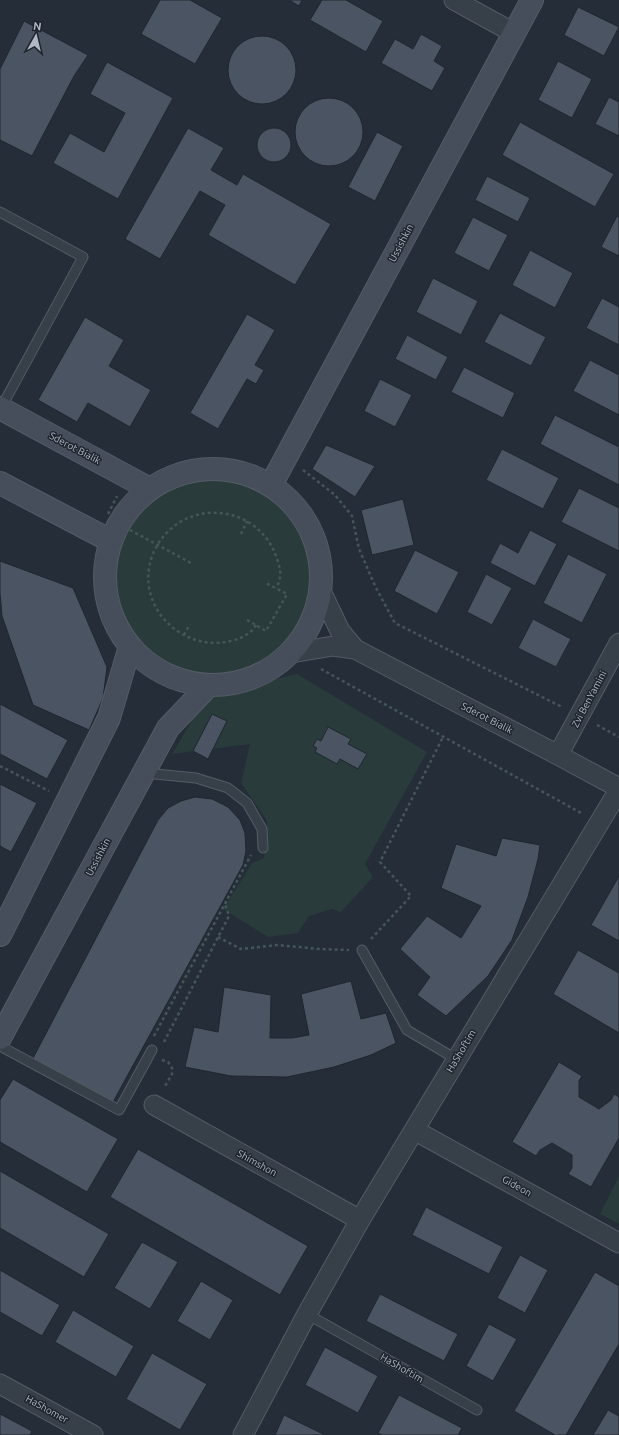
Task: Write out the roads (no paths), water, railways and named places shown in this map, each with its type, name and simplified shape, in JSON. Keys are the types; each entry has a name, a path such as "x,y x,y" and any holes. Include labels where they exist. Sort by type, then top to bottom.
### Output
{"street":[{"path":"454,0 514,33"},
{"name":"Ussishkin","path":"271,485 532,0"},
{"name":"Sderot Bialik","path":"0,408 150,489"},
{"path":"200,470 227,470 253,477 271,485 284,495 306,523 320,556 321,591 311,625 302,640 291,653 274,667 253,678 232,684 209,685 179,680 152,666 130,646 111,614 105,578 104,538 118,524 134,503 150,489 174,476 200,470"},
{"path":"0,483 104,538"},
{"name":"Sderot Bialik","path":"321,591 340,631 355,649"},
{"name":"Zvi BenYamini","path":"558,755 619,643"},
{"path":"0,935 109,718 130,646"},
{"name":"Sderot Bialik","path":"291,653 333,646 355,649 558,755 619,789"},
{"name":"Ussishkin","path":"0,1038 168,728 209,685"},
{"name":"HaShoftim","path":"244,1435 307,1314 360,1220 619,789"},
{"name":"Shimshon","path":"154,1106 360,1220"},
{"name":"Gideon","path":"414,1130 619,1243"},
{"name":"HaShomer","path":"0,1384 93,1435"}],"lane":[{"path":"0,212 83,257 0,408"},
{"path":"143,773 196,778 228,788 247,803 262,828 263,848"},
{"path":"362,950 407,1030 456,1059"},
{"path":"0,1046 119,1110 156,1049"},
{"name":"HaShoftim","path":"307,1314 477,1410"}]}
